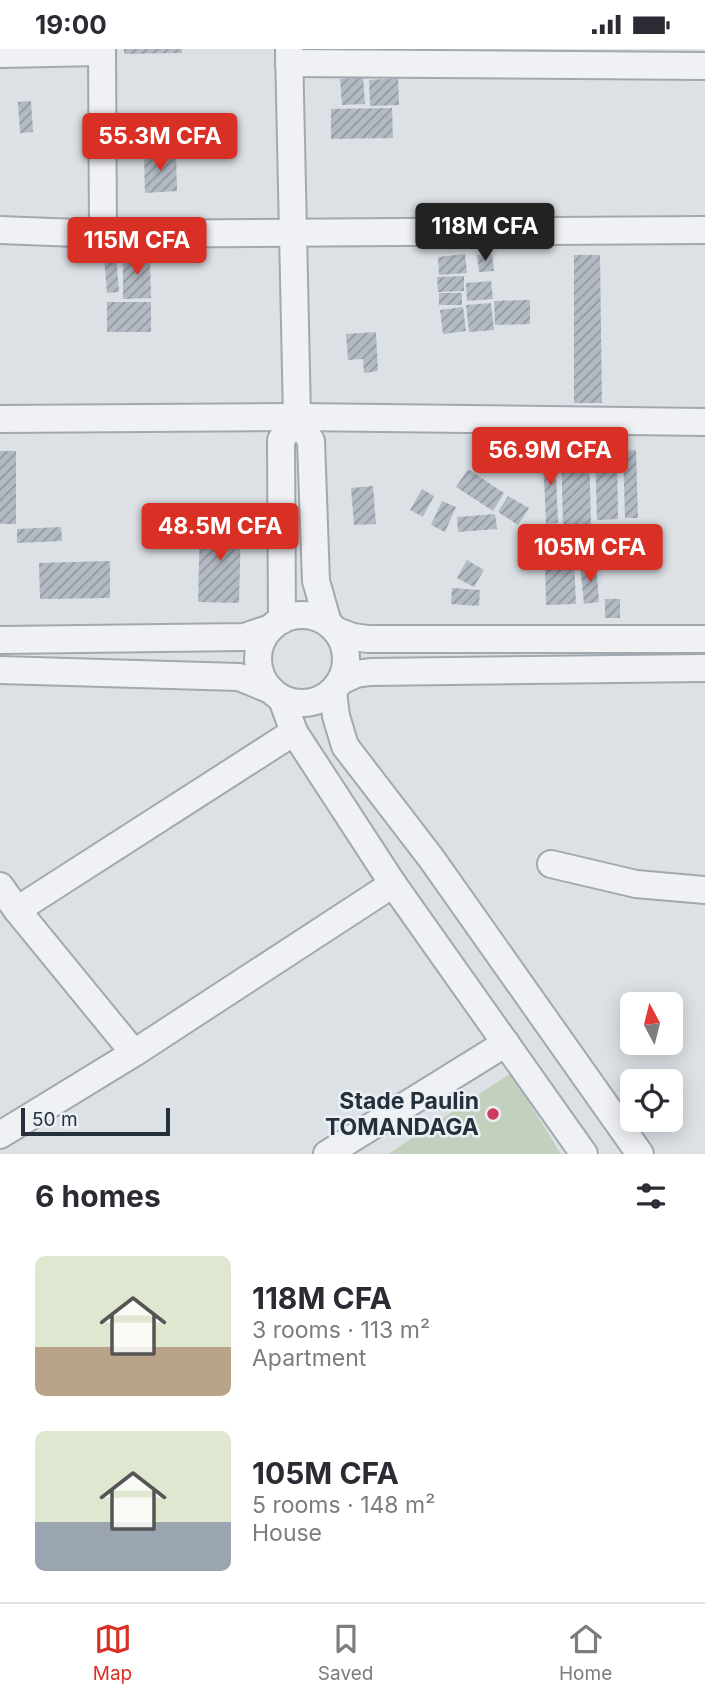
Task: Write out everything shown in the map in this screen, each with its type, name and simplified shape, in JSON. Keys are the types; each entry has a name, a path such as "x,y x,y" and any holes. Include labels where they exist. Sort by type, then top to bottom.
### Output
{"street":[{"path":"0,54 102,51 103,234"},
{"path":"640,1154 431,858 345,746 336,716 337,686 347,658 346,648 332,627 316,581 311,441 297,417 289,56 705,66"},
{"path":"0,230 103,234 705,230"},
{"path":"297,417 281,440 276,624 263,639 258,652 262,679 276,694 294,732 394,884 584,1154"},
{"path":"0,419 297,417 705,422"},
{"path":"0,640 244,637 305,615 368,639 705,639"},
{"path":"0,670 239,677 294,703 308,703 321,699 356,674 370,672 705,668"},
{"path":"17,910 294,732"},
{"path":"551,864 636,884 705,890"},
{"path":"0,1135 134,1053 394,884"},
{"path":"0,886 134,1053"},
{"path":"327,1154 506,1043"}],"green space":[{"name":"Stade Paulin TOMANDAGA","path":"511,1073 561,1154 388,1154"}],"building":[{"path":"124,49 182,49 182,53 124,54"},
{"path":"363,77 365,104 342,105 340,79"},
{"path":"398,78 399,105 370,106 369,80"},
{"path":"31,101 33,132 20,133 18,102"},
{"path":"392,108 393,138 331,139 331,109"},
{"path":"176,154 177,191 145,193 144,155"},
{"path":"465,254 467,273 439,275 438,257"},
{"path":"492,254 494,271 479,272 477,255"},
{"path":"123,255 150,255 151,298 123,299"},
{"path":"574,255 600,255 602,403 574,403"},
{"path":"116,256 119,292 107,293 104,257"},
{"path":"464,276 464,291 438,292 437,277"},
{"path":"491,281 493,299 467,301 466,283"},
{"path":"439,293 462,293 462,305 439,305"},
{"path":"530,300 530,324 495,325 494,301"},
{"path":"107,302 151,302 151,332 107,332"},
{"path":"491,303 494,330 469,332 466,305"},
{"path":"463,307 466,331 443,334 440,310"},
{"path":"376,332 378,371 364,373 363,359 348,360 346,334"},
{"path":"561,448 589,448 591,526 595,525 596,555 543,557 542,527 563,526"},
{"path":"595,450 617,450 618,519 597,520"},
{"path":"636,450 638,518 625,518 623,451"},
{"path":"0,451 16,451 16,524 0,524"},
{"path":"543,451 555,451 558,523 546,524"},
{"path":"468,469 504,493 493,511 456,487"},
{"path":"373,486 376,524 354,525 351,488"},
{"path":"422,489 434,496 423,517 410,510"},
{"path":"508,496 529,508 518,525 498,512"},
{"path":"442,501 456,507 445,532 431,525"},
{"path":"495,514 497,529 458,532 457,517"},
{"path":"200,522 241,523 239,603 198,602"},
{"path":"61,527 62,541 17,543 17,529"},
{"path":"467,560 484,570 474,587 457,578"},
{"path":"110,561 110,598 40,599 39,563"},
{"path":"574,561 576,604 546,605 545,562"},
{"path":"596,564 599,602 584,604 580,565"},
{"path":"452,588 480,590 479,606 451,604"},
{"path":"605,599 620,599 620,618 605,618"}],"place":[{"name":"Stade Paulin TOMANDAGA","path":"493,1114"}]}
